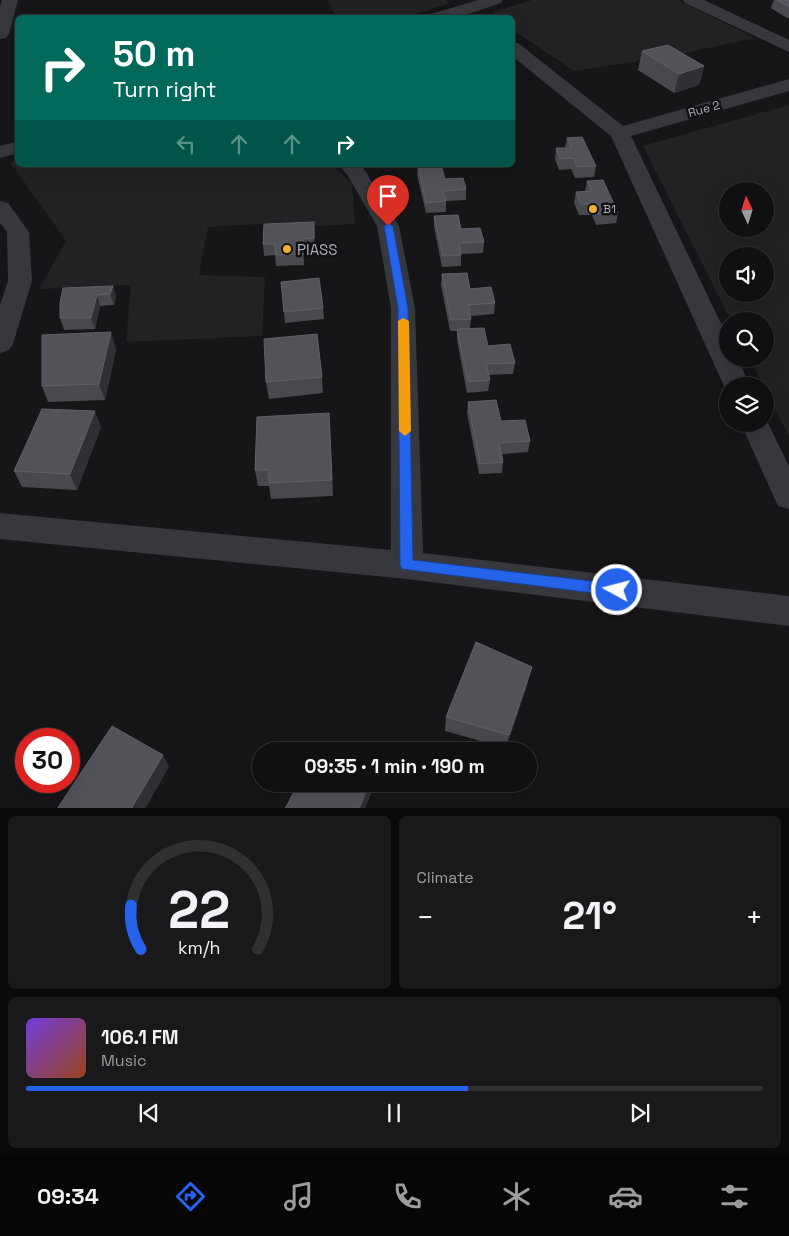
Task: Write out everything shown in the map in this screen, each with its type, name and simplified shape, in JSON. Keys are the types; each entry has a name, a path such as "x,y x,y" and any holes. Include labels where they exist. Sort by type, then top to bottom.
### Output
{"street":[{"path":"0,34 10,0"},
{"path":"448,15 495,0"},
{"path":"691,0 789,47"},
{"path":"515,49 620,133 733,377"},
{"name":"Rue 2","path":"620,133 789,85"},
{"path":"0,152 15,148"},
{"path":"351,167 357,173 388,226 403,308 407,565"},
{"path":"0,208 18,232 20,281 0,344"},
{"path":"759,432 789,497"},
{"path":"0,526 407,565 789,611"}],"shaded area":[{"path":"328,0 447,0 448,4 412,15 335,15"},
{"path":"532,0 678,0 755,38 671,56 574,71 515,31 515,15 494,15 493,12"},
{"path":"789,105 789,437 774,407 774,377 759,377 754,367 774,367 774,312 726,312 721,302 774,302 774,247 719,247 719,297 643,146"},
{"path":"15,161 15,167 334,167 352,184 355,224 300,227 293,222 208,227 199,275 265,277 262,336 126,342 131,285 39,289 66,241 10,162"}],"building":[{"path":"777,0 789,0 789,7"},
{"path":"668,45 704,66 679,74 642,51"},
{"path":"582,137 596,166 577,167 573,158 560,159 556,148 571,148 567,138"},
{"path":"418,167 442,167 445,179 463,178 466,189 443,191 446,201 426,203"},
{"path":"603,180 618,213 598,214 594,204 581,204 576,192 592,191 587,181"},
{"path":"458,215 461,229 480,228 484,242 459,243 461,255 443,256 434,216"},
{"path":"314,222 314,238 303,239 303,254 275,255 275,244 263,244 264,224"},
{"path":"467,273 470,289 491,287 495,303 468,305 471,319 451,320 442,274"},
{"path":"319,278 323,308 284,312 281,282"},
{"path":"113,286 110,294 97,295 91,318 60,318 63,288"},
{"path":"484,328 488,346 510,344 515,363 486,364 490,380 468,382 457,329"},
{"path":"111,332 99,384 42,386 42,335"},
{"path":"317,334 322,377 266,382 264,339"},
{"path":"496,400 501,421 525,420 530,441 499,443 503,462 480,464 468,402"},
{"path":"42,409 95,411 70,474 14,471"},
{"path":"329,413 332,480 269,483 269,470 255,470 257,417"},
{"path":"476,642 532,667 509,735 446,717"},
{"path":"112,726 163,755 132,808 58,808 68,793 80,793 80,774"},
{"path":"294,792 366,792 359,808 286,808"}],"slow traffic":[{"path":"403,321 405,431"}],"place":[{"name":"B1","path":"593,209"},
{"name":"PIASS","path":"287,249"}],"route":[{"path":"388,226 403,308 407,565 617,590"}]}
